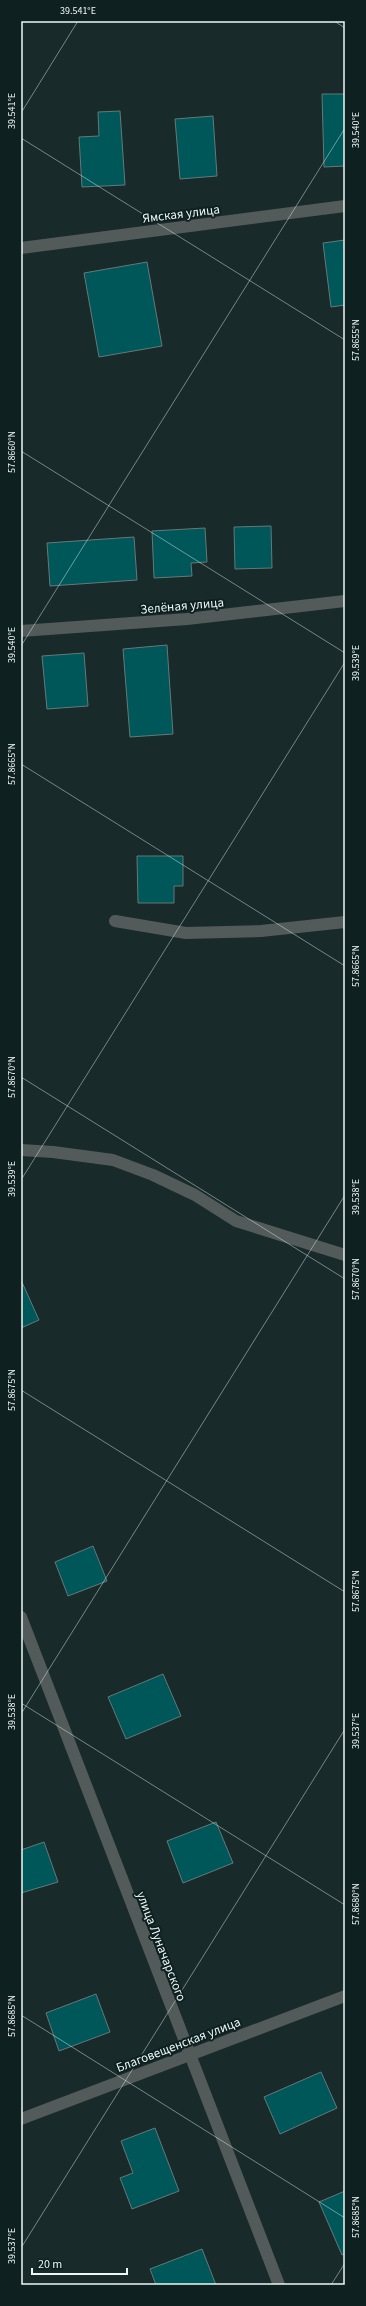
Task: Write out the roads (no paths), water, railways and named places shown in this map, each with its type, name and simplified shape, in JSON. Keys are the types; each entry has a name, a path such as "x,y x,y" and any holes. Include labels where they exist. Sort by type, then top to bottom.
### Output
{"street":[{"name":"Ямская улица","path":"21,248 345,206"},
{"name":"Зелёная улица","path":"21,631 187,620 345,601"},
{"path":"114,920 186,933 261,931 345,922"},
{"path":"21,1150 53,1152 112,1160 153,1175 195,1195 236,1221 345,1255"},
{"name":"улица Луначарского","path":"21,1617 279,2285"},
{"name":"Благовещенская улица","path":"21,2119 345,1996"}]}
